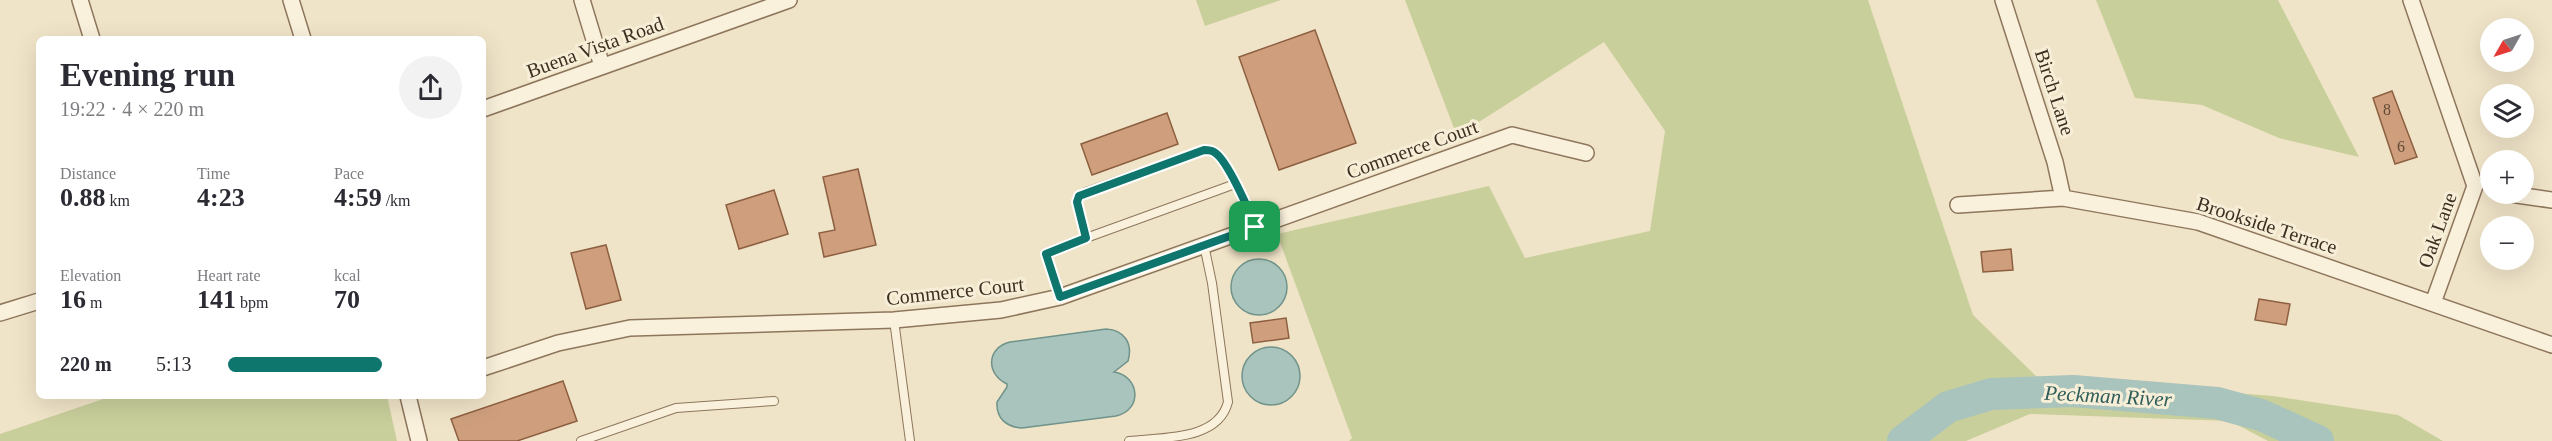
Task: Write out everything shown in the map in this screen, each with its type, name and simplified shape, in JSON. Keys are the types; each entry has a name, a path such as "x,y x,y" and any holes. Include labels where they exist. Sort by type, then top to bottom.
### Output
{"street":[{"path":"80,0 91,36"},
{"path":"291,0 302,36"},
{"path":"582,0 602,66"},
{"name":"Buena Vista Road","path":"486,108 789,0"},
{"name":"Birch Lane","path":"2003,0 2055,162 2063,198"},
{"name":"Oak Lane","path":"2411,0 2480,183"},
{"name":"Commerce Court","path":"486,367 566,341 630,328 894,320 1001,310 1060,297 1512,135 1586,153"},
{"name":"Oak Lane","path":"2433,303 2480,193"},
{"path":"2534,197 2552,200"},
{"name":"Brookside Terrace","path":"1958,205 2063,198 2198,222 2552,345"},
{"path":"0,313 36,302"},
{"path":"409,399 419,441"}],"lane":[{"path":"1086,238 1077,202 1079,196 1204,150 1214,152 1222,161 1248,208 1255,227"},
{"path":"1060,297 1046,254 1235,184"},
{"path":"1129,441 1198,432 1219,421 1226,412 1227,392 1212,283 1204,245"},
{"path":"894,320 910,441"},
{"path":"581,441 676,408 774,401"}],"green space":[{"path":"1196,0 1281,0 1205,26"},
{"path":"1405,0 1868,0 1973,315 2037,377 2273,396 2398,415 2443,441 2268,441 2230,421 2030,414 1966,441 1349,441 1352,438 1277,234 1489,186 1525,258 1650,231 1665,131 1604,42 1457,136"},
{"path":"2096,0 2278,0 2359,157 2279,138 2202,105 2135,98"},
{"path":"103,399 388,399 397,441 0,441 0,434"}],"water":[{"path":"1253,259 1265,259 1275,263 1283,271 1287,287 1283,303 1275,311 1265,315 1253,315 1243,311 1235,303 1231,293 1231,281 1235,271 1243,263"},
{"path":"1106,329 1123,335 1128,344 1128,361 1114,372 1129,380 1135,393 1131,407 1125,413 1022,428 1011,426 1003,421 998,413 997,402 1007,384 1000,380 992,368 993,355 996,350 1010,342"},
{"path":"1271,347 1282,349 1295,360 1300,376 1298,387 1287,400 1271,405 1260,403 1247,392 1242,376 1244,365 1255,352"}],"building":[{"path":"1315,30 1356,143 1279,170 1239,57"},
{"path":"2392,91 2417,157 2395,164 2373,98"},
{"path":"1167,113 1178,144 1092,175 1081,144"},
{"path":"858,169 876,245 824,257 819,233 835,230 823,177"},
{"path":"774,190 788,234 739,249 726,205"},
{"path":"606,245 621,300 586,309 571,253"},
{"path":"2011,249 2013,270 1983,272 1981,252"},
{"path":"2259,299 2290,304 2286,325 2255,320"},
{"path":"1286,318 1289,338 1253,343 1250,323"},
{"path":"563,381 577,421 517,441 459,441 451,419"}],"waterway":[{"name":"Peckman River","path":"1903,441 1948,407 1991,394 2073,391 2217,403 2261,415 2318,441"}],"route":[{"path":"1204,150 1214,152 1222,161 1248,208 1255,227 1060,297 1046,254 1086,238 1077,202 1079,196 1204,150"}]}
